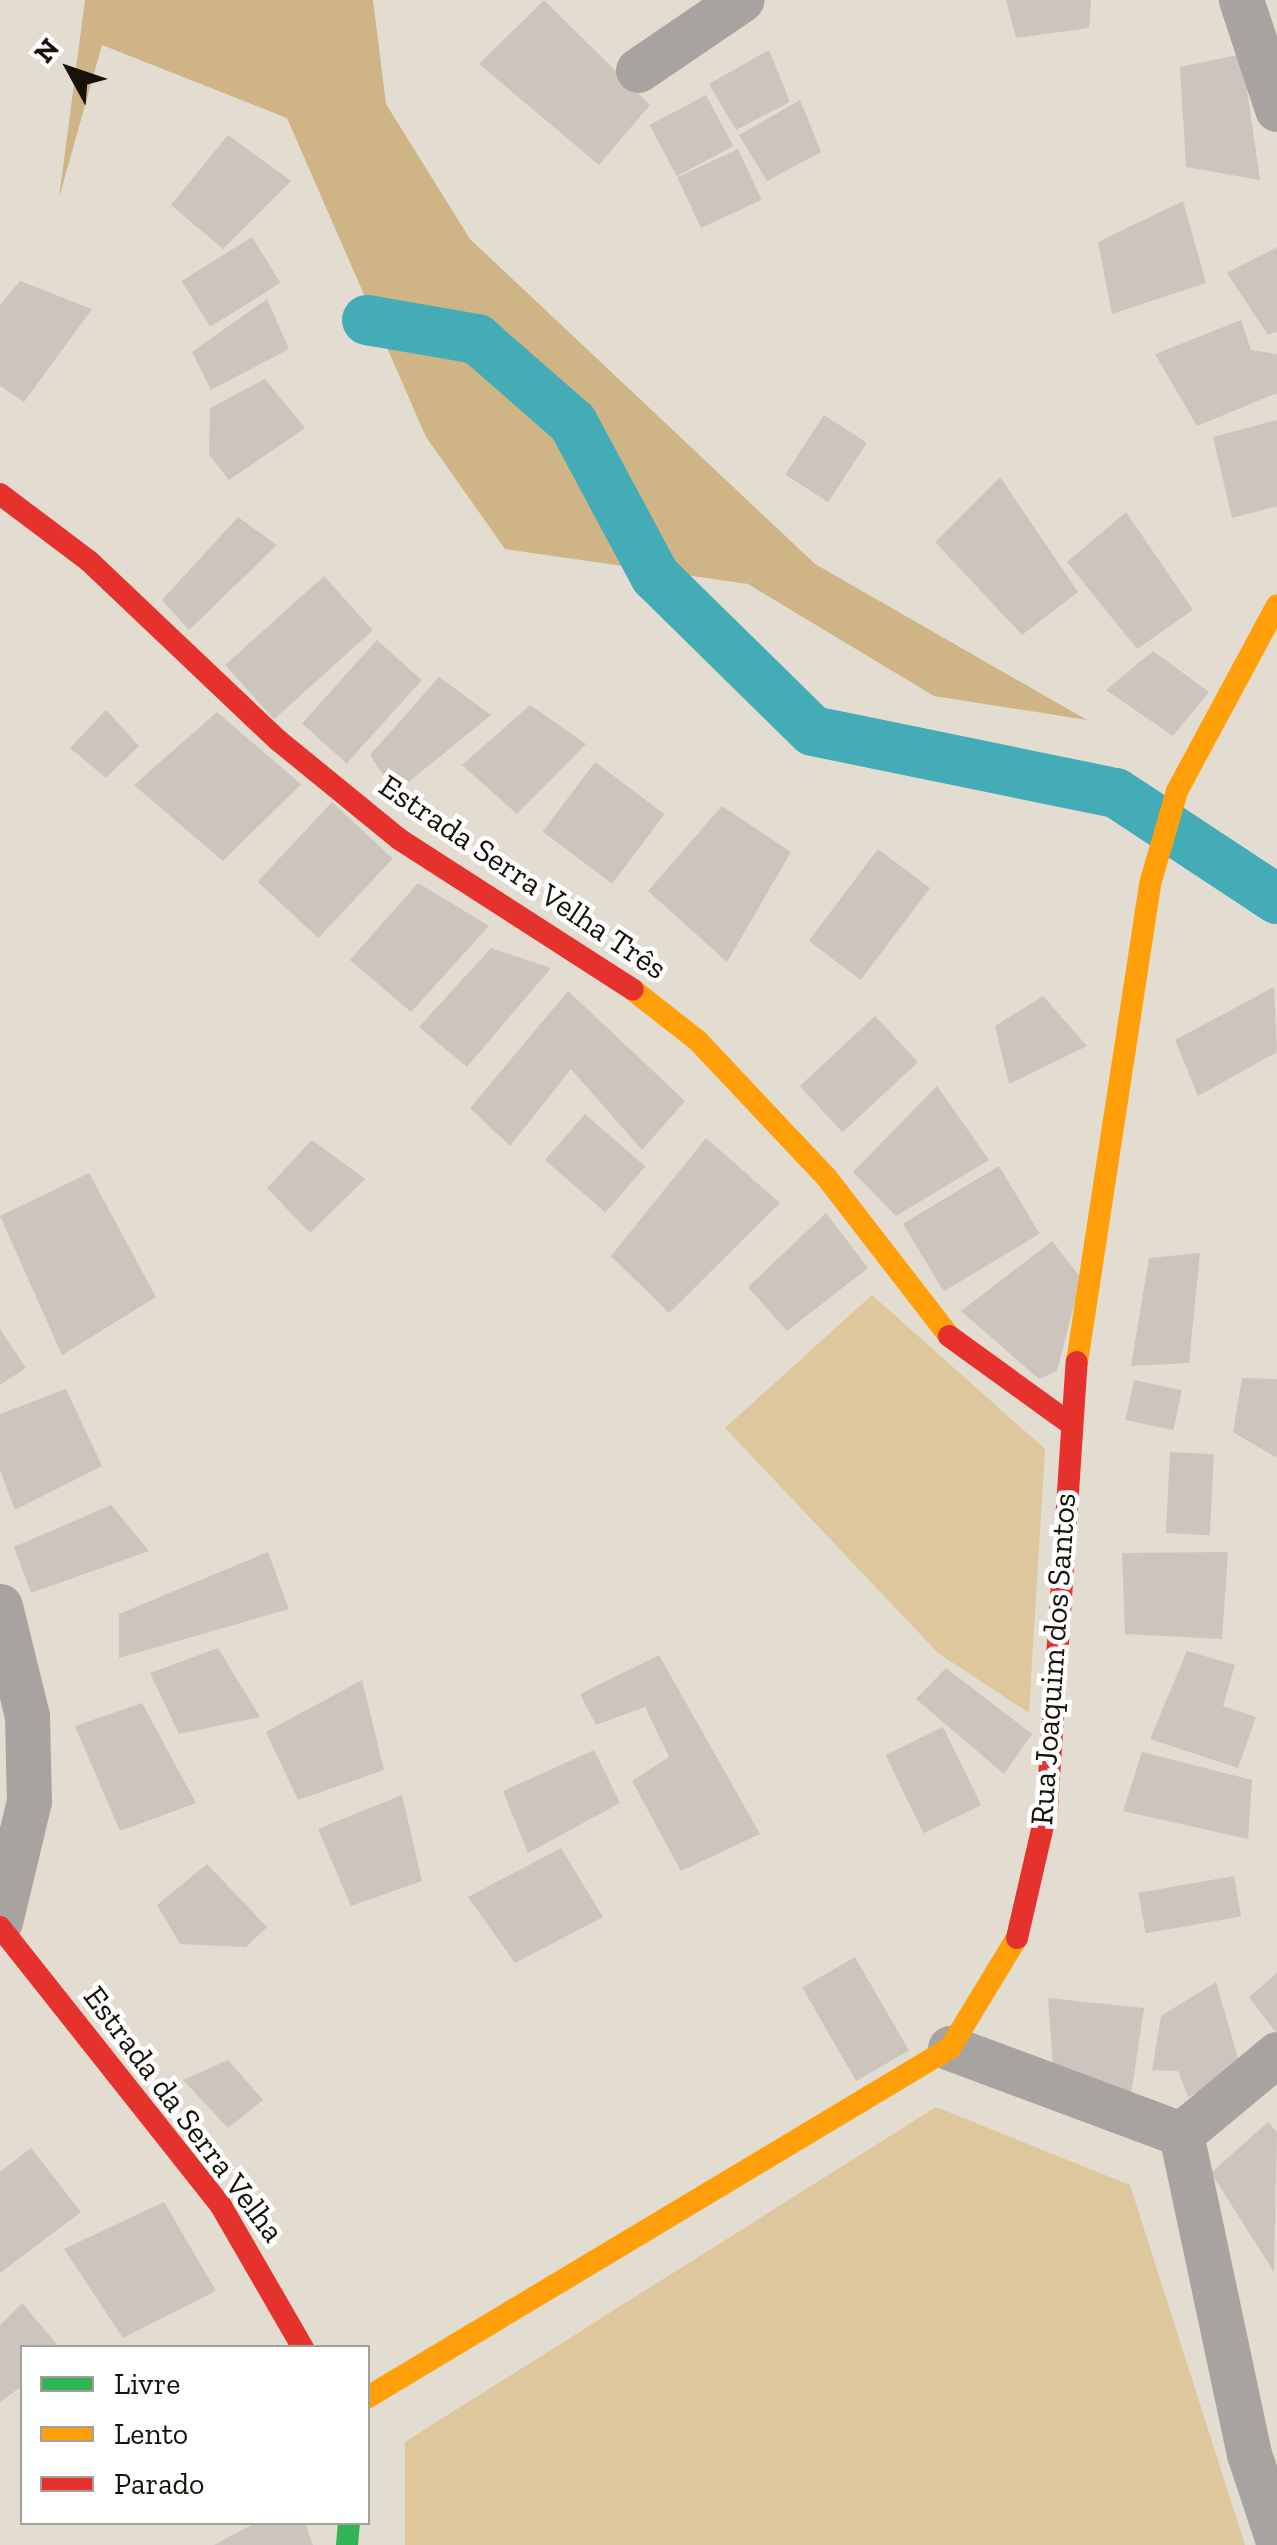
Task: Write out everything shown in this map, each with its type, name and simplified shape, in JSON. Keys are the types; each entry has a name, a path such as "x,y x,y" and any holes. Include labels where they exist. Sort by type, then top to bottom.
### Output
{"street":[{"path":"638,70 741,0"},
{"path":"1241,0 1277,109"},
{"name":"Estrada Serra Velha Três","path":"0,494 90,561 279,741 399,838 586,953 698,1042 826,1178 952,1340 1068,1422"},
{"name":"Rua Joaquim dos Santos","path":"370,2396 950,2048 1003,1972 1034,1882 1048,1808 1068,1422 1150,884 1177,791 1277,605"},
{"path":"0,1606 28,1716 29,1801 0,1924"},
{"name":"Estrada da Serra Velha","path":"0,1924 220,2206 301,2345"},
{"path":"950,2048 1181,2134"},
{"path":"1181,2134 1277,2054"},
{"path":"1181,2134 1249,2454 1277,2538"}],"shaded area":[{"path":"85,0 373,0 386,104 470,239 815,564 1087,720 934,696 748,584 505,549 426,437 287,118 102,45 59,198"},
{"path":"872,1295 1045,1449 1029,1713 938,1653 725,1428"},
{"path":"936,2107 1130,2185 1245,2545 405,2545 405,2442"}],"building":[{"path":"544,0 650,105 599,165 479,64"},
{"path":"1006,0 1091,0 1089,28 1016,38"},
{"path":"769,50 790,102 736,130 709,84"},
{"path":"1242,54 1260,180 1186,167 1180,67"},
{"path":"706,95 733,146 677,176 649,125"},
{"path":"800,100 821,152 767,181 739,135"},
{"path":"228,135 291,181 223,249 171,205"},
{"path":"738,149 762,200 701,228 677,177"},
{"path":"1183,201 1206,283 1112,314 1098,242"},
{"path":"252,237 281,283 210,327 182,281"},
{"path":"1277,247 1277,331 1268,335 1227,273"},
{"path":"20,281 92,309 24,402 0,386 0,305"},
{"path":"267,299 289,349 211,390 192,352"},
{"path":"1241,320 1251,350 1277,354 1277,393 1197,426 1155,354"},
{"path":"265,379 305,428 229,480 209,455 210,408"},
{"path":"824,415 867,443 828,502 785,475"},
{"path":"1277,420 1277,506 1232,518 1213,437"},
{"path":"1000,477 1078,592 1022,635 935,542"},
{"path":"1126,512 1193,610 1137,649 1067,562"},
{"path":"238,517 277,545 189,630 162,600"},
{"path":"324,576 373,630 274,719 225,665"},
{"path":"377,640 422,680 347,763 302,723"},
{"path":"1153,651 1209,692 1173,736 1106,690"},
{"path":"439,677 491,715 395,793 370,755"},
{"path":"530,705 586,744 517,814 462,765"},
{"path":"106,710 139,746 106,778 70,748"},
{"path":"217,712 301,784 223,861 134,785"},
{"path":"595,762 664,814 612,884 543,831"},
{"path":"332,802 393,859 318,938 258,882"},
{"path":"722,806 791,852 727,962 648,891"},
{"path":"878,849 930,888 861,980 809,941"},
{"path":"418,883 489,926 411,1012 350,960"},
{"path":"491,948 551,968 467,1067 419,1027"},
{"path":"1274,987 1277,1052 1198,1096 1175,1040"},
{"path":"568,991 685,1101 642,1150 571,1069 510,1146 470,1108"},
{"path":"1043,996 1087,1046 1009,1084 995,1026"},
{"path":"875,1016 918,1062 843,1132 800,1086"},
{"path":"937,1086 989,1160 896,1216 853,1172"},
{"path":"585,1114 645,1166 605,1213 545,1160"},
{"path":"706,1138 780,1203 669,1313 611,1256"},
{"path":"312,1140 365,1179 310,1233 267,1188"},
{"path":"999,1166 1040,1234 944,1291 903,1224"},
{"path":"89,1173 156,1297 62,1355 0,1216"},
{"path":"826,1213 868,1268 787,1331 748,1287"},
{"path":"1052,1241 1081,1278 1057,1371 1039,1379 961,1311"},
{"path":"1200,1253 1189,1363 1131,1366 1149,1258"},
{"path":"0,1329 26,1368 0,1385"},
{"path":"1242,1378 1277,1379 1277,1458 1233,1432"},
{"path":"1134,1380 1182,1390 1173,1430 1125,1420"},
{"path":"66,1389 102,1466 15,1510 0,1470 0,1414"},
{"path":"1170,1452 1214,1454 1210,1535 1166,1533"},
{"path":"111,1505 149,1551 31,1593 14,1547"},
{"path":"268,1552 289,1609 119,1658 119,1614"},
{"path":"1228,1552 1222,1639 1125,1634 1122,1553"},
{"path":"218,1648 260,1717 179,1734 150,1673"},
{"path":"1187,1651 1235,1665 1223,1706 1256,1717 1238,1768 1150,1739"},
{"path":"659,1655 760,1834 681,1871 632,1781 669,1757 645,1707 596,1725 580,1694"},
{"path":"946,1668 1032,1734 1004,1774 916,1699"},
{"path":"362,1680 384,1770 298,1800 266,1732"},
{"path":"142,1703 196,1803 120,1831 75,1726"},
{"path":"943,1727 981,1805 924,1833 885,1755"},
{"path":"594,1750 620,1803 528,1853 503,1791"},
{"path":"1142,1752 1252,1780 1248,1839 1123,1811"},
{"path":"402,1795 422,1881 351,1906 318,1829"},
{"path":"561,1848 603,1917 515,1963 468,1897"},
{"path":"207,1864 267,1927 246,1947 180,1944 157,1905"},
{"path":"1234,1876 1241,1916 1146,1933 1138,1893"},
{"path":"855,1957 909,2051 856,2081 802,1987"},
{"path":"1277,1973 1277,2034 1249,1997"},
{"path":"1216,1982 1242,2072 1188,2097 1178,2071 1152,2070 1161,2016"},
{"path":"1048,1998 1144,2008 1130,2102 1053,2066"},
{"path":"228,2060 263,2100 228,2128 183,2080"},
{"path":"1268,2122 1277,2132 1274,2272 1211,2173"},
{"path":"31,2148 81,2212 0,2273 0,2172"},
{"path":"164,2202 216,2291 123,2338 64,2249"},
{"path":"22,2303 57,2345 20,2345 20,2387 0,2402 0,2325"},
{"path":"251,2525 306,2525 313,2545 214,2545"}],"waterway":[{"path":"367,320 477,339 573,423 655,576 813,731 1116,793 1277,899"}],"traffic: fast":[{"path":"347,2545 349,2525"}],"traffic: slow":[{"path":"1077,1362 1150,884 1177,791 1277,605"},
{"path":"633,990 698,1041 827,1178 949,1336"},
{"path":"370,2396 950,2048 1017,1938"}],"traffic: jam":[{"path":"0,494 89,561 279,741 399,839 633,990"},
{"path":"949,1336 1068,1422"},
{"path":"1017,1938 1047,1808 1077,1362"},
{"path":"0,1927 221,2206 301,2345"}]}
